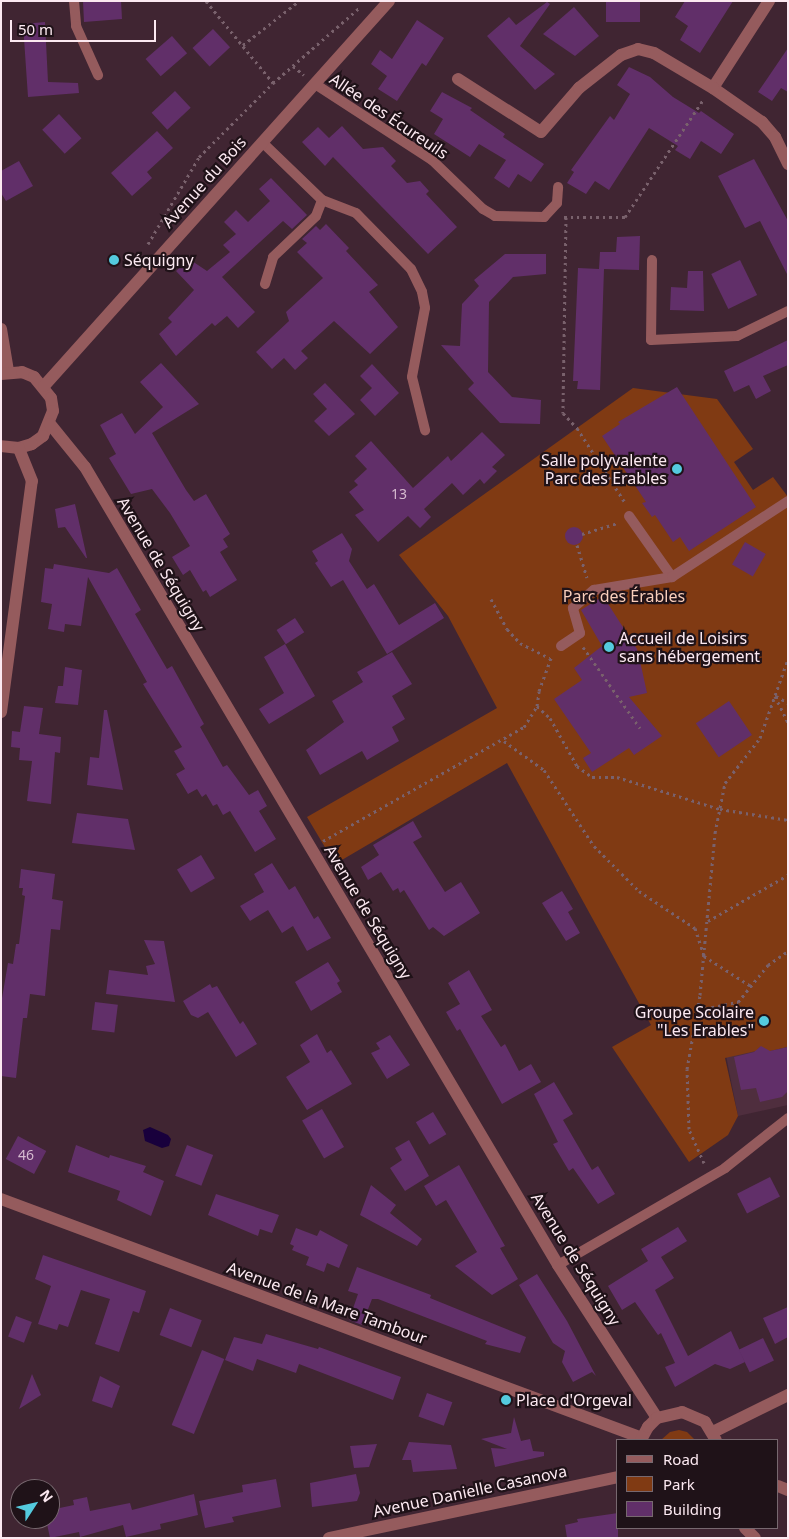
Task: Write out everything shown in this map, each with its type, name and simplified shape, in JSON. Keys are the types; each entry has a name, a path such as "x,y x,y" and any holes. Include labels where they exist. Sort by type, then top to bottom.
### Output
{"street":[{"name":"Avenue du Bois","path":"44,386 389,1"},
{"path":"713,88 769,1"},
{"path":"458,79 541,132 579,88 620,55 638,50 654,53 713,88 762,122 775,137 788,164"},
{"path":"1,329 5,372 28,374 44,386 51,398 50,424 32,444 20,448 1,446"},
{"name":"Avenue de Séquigny","path":"50,424 85,467 558,1265 657,1418"},
{"path":"1,712 32,481 20,448"},
{"name":"Avenue de la Mare Tambour","path":"1,1198 642,1439"},
{"path":"642,1439 657,1418 669,1413 694,1415 714,1436 788,1395"},
{"name":"Avenue Danielle Casanova","path":"329,1538 616,1476"},
{"path":"746,1529 755,1538"}],"lane":[{"path":"74,1 76,26 98,75"},
{"name":"Allée des Écureuils","path":"315,84 432,160 482,209 495,216 544,217"},
{"path":"262,142 322,200 356,213 411,269 422,292 424,308 412,377 425,430"},
{"path":"544,217 557,203 558,187"},
{"path":"265,284 272,257 316,216 322,200"},
{"path":"652,260 652,340 737,336 788,311"},
{"path":"561,646 580,633 573,608 591,592 632,582 672,578 788,501"},
{"path":"629,516 672,578"},
{"path":"558,1265 724,1168 788,1118"}],"path":[{"path":"206,1 273,82"},
{"path":"243,46 299,1"},
{"path":"144,251 199,158 273,82 367,1"},
{"path":"544,217 625,217 713,88"},
{"path":"566,217 563,413 577,428 625,500 629,516 613,526 582,534"},
{"path":"577,545 591,592"},
{"path":"491,599 508,630 520,644 550,658"},
{"path":"575,636 640,728"},
{"path":"311,848 504,741 524,727 537,706 550,658 561,646"},
{"path":"724,1168 704,1164 690,1129 687,1069 704,956 720,809 725,783 760,738 788,659"},
{"path":"775,695 788,703"},
{"path":"775,695 788,723"},
{"path":"537,706 550,718 577,766 592,776 617,777 720,809 788,820"},
{"path":"504,741 544,770 594,846 639,891 695,928 704,956 751,986"},
{"path":"708,921 788,875"},
{"path":"699,1010 738,1002 768,965 788,951"}],"shaded area":[{"name":"Groupe Scolaire \"Les Erables\"","path":"788,963 788,1105 738,1116 724,1045"},
{"path":"150,1127 168,1135 171,1139 169,1146 162,1148 145,1141 143,1130"}],"green space":[{"name":"Parc des Érables","path":"633,388 717,399 753,449 734,462 753,490 773,477 788,497 788,1042 787,1047 766,1052 760,1047 756,1051 725,1058 738,1116 728,1135 689,1162 612,1047 651,1025 507,763 335,864 307,817 497,708 448,616 399,555"},
{"path":"679,1430 687,1432 694,1439 662,1439 670,1432"}],"building":[{"path":"83,1 121,1 122,19 84,22"},
{"path":"606,1 640,1 640,22 606,22"},
{"path":"685,1 733,1 700,53 680,40 688,26 675,17"},
{"path":"547,2 550,4 520,46 555,74 535,90 487,36 509,17 516,25"},
{"path":"574,7 599,36 575,56 543,34"},
{"path":"417,20 444,38 426,66 422,63 397,101 378,89 387,76 371,64 380,50 392,59"},
{"path":"45,22 48,82 78,83 79,93 28,97 23,24"},
{"path":"213,29 230,47 210,66 193,48"},
{"path":"172,36 187,53 161,76 146,59"},
{"path":"788,48 788,92 781,88 772,101 758,92"},
{"path":"629,67 650,77 673,97 699,113 701,111 734,134 721,154 701,141 690,159 675,150 678,146 649,128 609,190 595,181 586,194 567,183 574,172 571,170 610,116 614,120 630,94 617,85"},
{"path":"175,91 191,108 167,130 152,113"},
{"path":"442,92 472,108 470,110 505,134 503,137 544,164 531,182 518,174 509,188 494,178 506,160 479,144 470,157 434,134 443,119 430,111"},
{"path":"59,114 82,138 65,154 42,130"},
{"path":"342,126 363,149 383,147 396,161 391,166 407,183 420,181 429,191 426,194 457,227 428,254 333,157 325,166 302,142 318,127 329,138"},
{"path":"157,131 173,148 147,172 152,178 132,196 111,173"},
{"path":"754,159 788,221 788,276 760,221 745,228 718,176"},
{"path":"19,161 33,186 6,201 1,193 1,171"},
{"path":"271,178 307,215 292,229 283,221 222,277 255,312 238,328 227,316 215,326 212,323 176,356 159,334 172,322 168,318 194,290 176,271 189,259 207,271 230,252 223,245 236,234 224,222 236,210 248,222 270,201 259,189"},
{"path":"326,224 349,248 346,251 378,285 369,292 398,327 370,354 334,321 301,351 308,358 295,370 284,358 272,369 256,352 289,321 286,312 323,278 297,252 307,243 302,239 316,226 320,230"},
{"path":"640,236 639,270 604,269 600,390 577,389 578,381 573,381 578,268 599,269 600,252 616,252 617,237"},
{"path":"505,254 546,254 546,274 513,277 489,302 488,372 512,397 541,400 540,424 500,423 468,389 474,383 441,345 460,346 462,304 479,286 474,280"},
{"path":"740,260 757,295 728,309 711,274"},
{"path":"688,271 703,271 704,311 670,310 671,287 687,288"},
{"path":"788,340 788,365 763,376 771,391 756,399 749,385 734,392 724,371"},
{"path":"161,363 199,404 152,433 194,501 206,494 230,534 223,539 228,547 220,552 237,580 210,597 206,590 203,592 190,570 183,575 172,557 190,546 170,513 152,489 131,494 109,458 116,454 100,425 122,413 135,434 163,407 140,382"},
{"path":"372,364 399,393 375,416 360,400 372,388 360,376"},
{"path":"325,383 355,414 329,436 314,421 327,409 313,394"},
{"name":"Salle polyvalente Parc des Erables","path":"677,387 756,507 689,551 680,537 673,542 655,515 652,517 642,503 646,502 602,436 620,424 618,422"},
{"path":"482,432 505,455 492,467 497,471 484,484 480,479 463,495 452,483 424,509 431,517 420,528 408,516 378,542 355,515 364,510 349,492 358,485 354,481 367,469 355,456 371,441 413,488 448,456 451,461"},
{"path":"75,504 87,558 65,527 58,528 55,509"},
{"path":"574,527 582,532 583,536 578,544 574,545 566,540 565,536 570,528"},
{"path":"342,533 352,549 349,561 367,589 374,584 399,625 435,603 444,618 387,654 343,580 331,587 315,563 318,561 312,551"},
{"path":"745,542 766,554 753,577 732,565"},
{"path":"54,564 109,573 117,568 141,610 135,614 167,669 172,666 204,724 200,727 223,767 227,765 249,795 258,790 267,806 259,811 276,839 255,852 230,811 223,815 217,804 213,806 206,794 202,797 197,789 188,794 176,774 185,769 174,751 182,747 143,684 147,682 88,577 81,626 65,624 64,632 48,629 52,604 41,602 45,568 53,569"},
{"path":"603,596 637,649 647,693 629,697 662,736 634,755 629,748 592,772 583,758 591,753 554,699 582,680 574,668 602,646 581,610"},
{"path":"295,618 304,632 286,644 277,630"},
{"path":"285,644 315,696 269,724 259,709 284,693 264,657"},
{"path":"392,652 412,684 392,696 405,719 392,727 399,741 367,760 362,751 320,775 306,750 344,722 332,701 363,682 357,672"},
{"path":"65,667 82,670 78,705 55,703 58,686 63,686"},
{"path":"729,701 752,735 719,757 696,723"},
{"path":"24,706 43,708 39,734 61,737 60,753 55,752 51,804 27,801 32,761 19,760 20,748 11,747 12,731 20,732"},
{"path":"104,710 107,710 123,790 87,785 90,757 99,758"},
{"path":"77,813 128,819 135,850 72,843"},
{"path":"413,821 422,837 413,842 445,892 461,882 480,913 444,936 433,927 429,930 404,890 400,893 398,888 393,891 381,872 368,880 361,867 379,855 373,845"},
{"path":"201,855 215,878 191,893 177,869"},
{"path":"272,863 289,890 295,886 314,919 318,916 331,938 307,951 293,926 282,933 268,910 250,921 240,906 264,892 254,874"},
{"path":"21,869 55,874 52,899 63,901 60,930 51,929 45,996 30,994 27,1018 23,1018 16,1078 1,1076 1,1004 8,963 13,964 16,944 19,944 25,896 22,895 23,888 19,888"},
{"path":"562,891 573,909 568,912 580,933 566,941 542,903"},
{"path":"144,940 164,941 175,1002 106,994 109,970 148,975 146,966 155,964"},
{"path":"328,962 340,981 337,983 342,992 311,1011 295,982"},
{"path":"469,970 492,1010 481,1016 501,1047 505,1044 519,1071 531,1064 541,1082 502,1104 460,1029 457,1031 446,1012 460,1004 448,983"},
{"path":"210,984 212,988 217,986 240,1024 243,1021 257,1044 236,1057 208,1012 198,1018 191,1015 183,1001"},
{"path":"95,1002 118,1005 114,1033 92,1030"},
{"path":"317,1034 327,1053 331,1050 352,1084 307,1110 286,1077 310,1062 300,1045"},
{"path":"390,1035 410,1065 387,1079 371,1053 380,1049 376,1043"},
{"path":"761,1046 770,1051 788,1047 788,1091 782,1097 760,1102 756,1088 741,1090 734,1057 754,1052"},
{"path":"554,1082 573,1114 563,1120 592,1170 598,1166 615,1194 598,1204 573,1168 569,1171 553,1144 558,1142 534,1094"},
{"path":"322,1109 344,1147 324,1159 302,1120"},
{"path":"433,1112 446,1134 429,1145 416,1122"},
{"path":"18,1136 46,1151 34,1174 6,1159"},
{"path":"409,1140 429,1176 405,1191 390,1168 402,1160 395,1148"},
{"path":"76,1145 109,1158 110,1155 146,1166 143,1172 164,1181 151,1216 117,1200 120,1191 68,1172"},
{"path":"187,1145 213,1155 201,1186 175,1176"},
{"path":"459,1165 505,1246 500,1248 518,1279 492,1295 455,1266 477,1252 446,1200 436,1206 424,1186"},
{"path":"770,1177 780,1197 747,1213 737,1194"},
{"path":"371,1185 396,1205 390,1213 422,1239 417,1246 360,1215"},
{"path":"216,1194 279,1215 272,1233 260,1229 258,1236 208,1215"},
{"path":"678,1227 687,1241 661,1257 674,1278 655,1290 688,1356 731,1331 745,1362 730,1369 715,1364 675,1387 665,1367 675,1363 661,1333 658,1335 635,1302 622,1310 608,1286 648,1261 641,1249"},
{"path":"296,1228 317,1236 320,1230 348,1245 339,1268 327,1263 324,1272 306,1265 309,1257 292,1250 294,1246 290,1244"},
{"path":"43,1255 146,1291 139,1313 133,1311 119,1352 95,1344 110,1299 81,1290 68,1327 59,1324 57,1330 38,1324 51,1286 35,1279"},
{"path":"357,1267 431,1295 430,1298 526,1337 520,1353 485,1344 487,1341 378,1299 372,1299 362,1325 349,1320 358,1294 348,1291"},
{"path":"537,1274 567,1321 596,1376 592,1372 573,1382 562,1362 565,1351 553,1343 519,1285"},
{"path":"788,1307 788,1337 775,1344 763,1318"},
{"path":"170,1308 202,1320 191,1347 160,1335"},
{"path":"16,1316 32,1322 24,1343 8,1337"},
{"path":"266,1334 318,1349 319,1347 401,1377 393,1400 299,1364 296,1373 257,1359 253,1371 225,1360 234,1337 262,1344"},
{"path":"763,1338 774,1360 750,1372 739,1350"},
{"path":"202,1350 224,1359 194,1434 172,1425"},
{"path":"32,1374 41,1395 19,1409"},
{"path":"100,1376 120,1386 112,1408 92,1401"},
{"path":"427,1393 452,1402 444,1426 418,1416"},
{"path":"514,1417 521,1441 530,1439 533,1451 544,1452 544,1456 495,1467 491,1448 507,1449 481,1439 511,1433"},
{"path":"409,1442 451,1445 457,1469 413,1472 411,1460 402,1460"},
{"path":"377,1444 369,1467 354,1468 350,1446"},
{"path":"356,1474 360,1493 357,1501 312,1507 310,1483"},
{"path":"276,1479 281,1507 232,1517 234,1522 205,1528 199,1501 243,1492 242,1485"},
{"path":"194,1494 198,1515 160,1524 161,1529 126,1537 123,1525 80,1537 79,1532 50,1538 48,1529 60,1529 60,1508 74,1505 73,1500 87,1497 90,1511 130,1503 132,1510"},
{"path":"616,1513 618,1538 567,1538 565,1525 578,1522 577,1519"}],"place":[{"name":"Séquigny","path":"114,260"},
{"name":"Salle polyvalente Parc des Erables","path":"677,469"},
{"name":"Accueil de Loisirs sans hébergement","path":"609,647"},
{"name":"Groupe Scolaire \"Les Erables\"","path":"764,1021"},
{"name":"Place d'Orgeval","path":"506,1400"}]}
